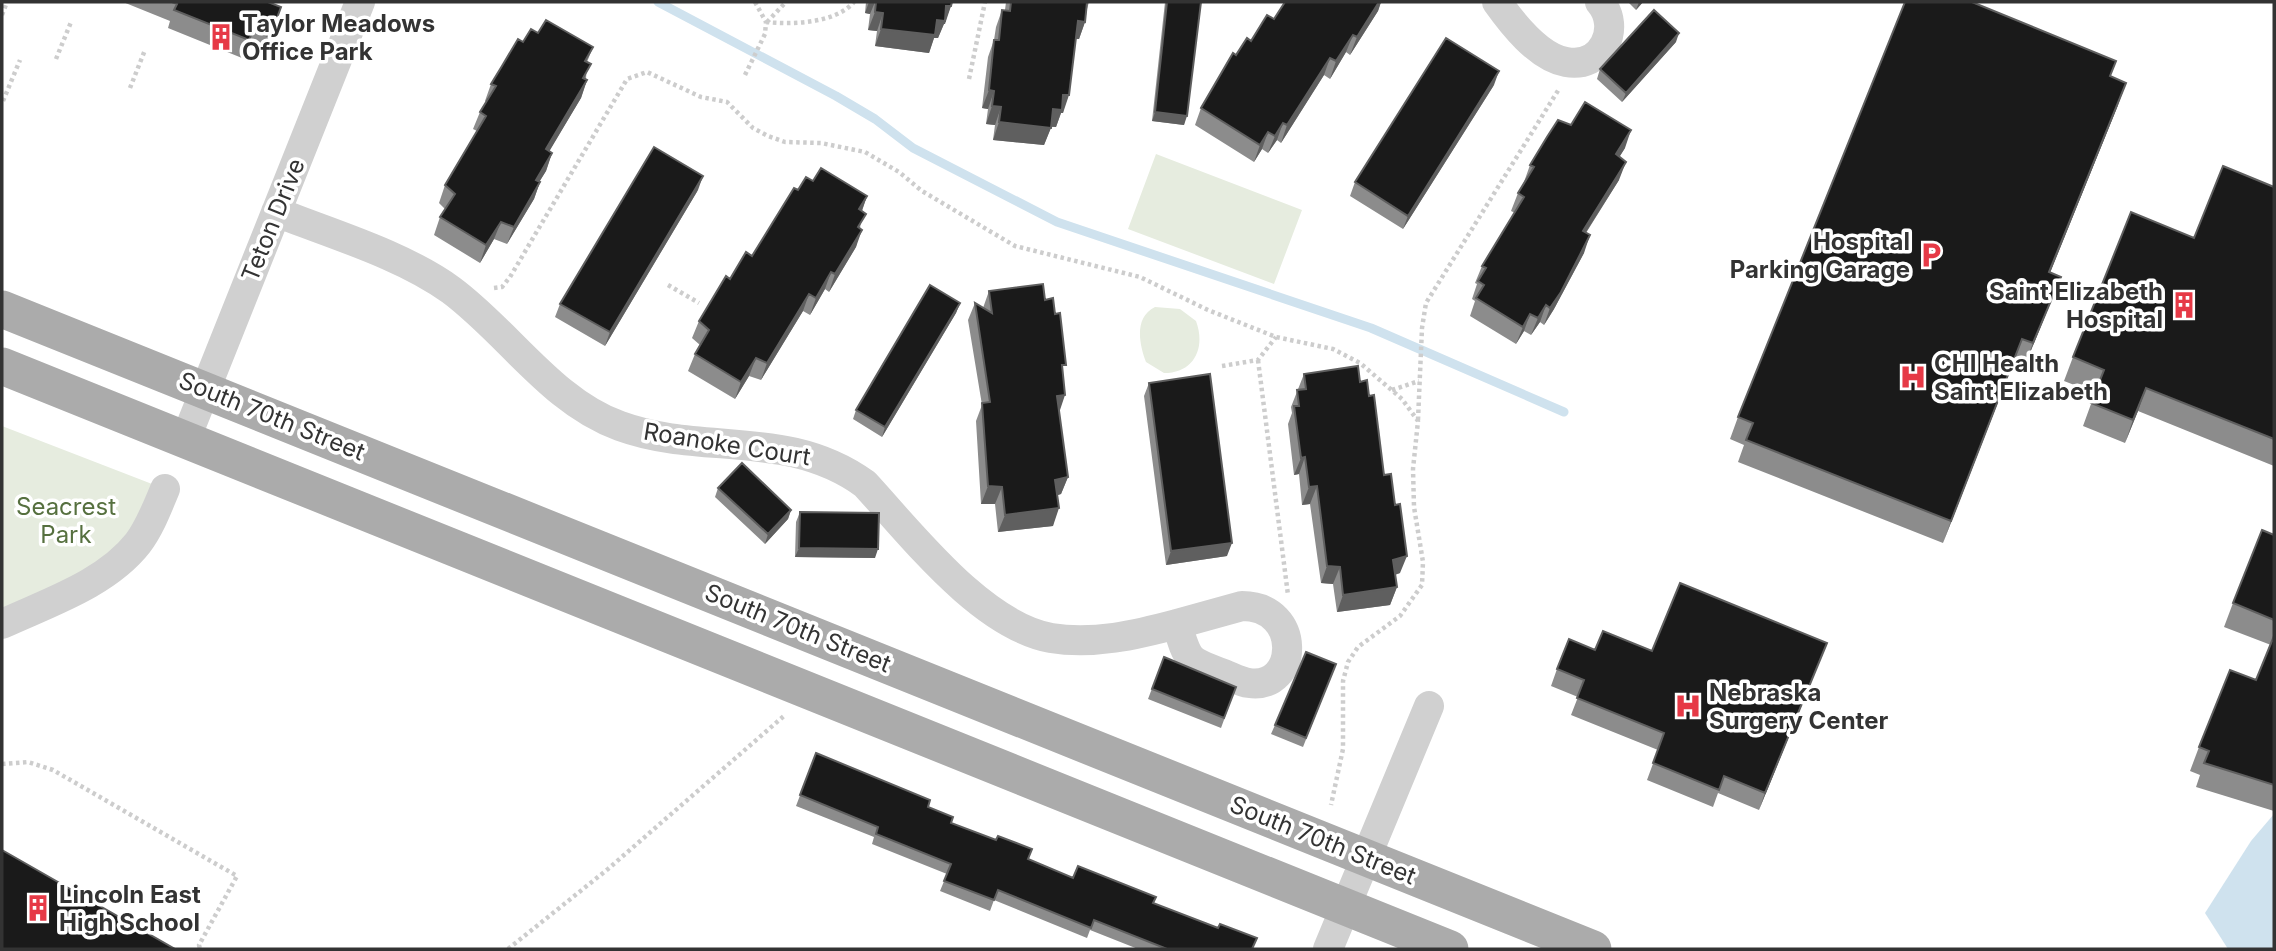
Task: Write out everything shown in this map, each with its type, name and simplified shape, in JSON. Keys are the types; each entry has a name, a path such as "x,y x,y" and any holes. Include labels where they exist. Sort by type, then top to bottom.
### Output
{"main road":[{"name":"South 70th Street","path":"2,309 205,388 1593,949"},
{"path":"2,366 1450,949"}],"street":[{"name":"Teton Drive","path":"186,438 360,2"},
{"path":"1497,2 1509,19 1538,47 1565,62 1578,63 1592,59 1601,52 1609,39 1611,25 1607,10 1600,2"},
{"name":"Roanoke Court","path":"276,212 399,262 449,288 567,395 604,421 661,435 812,455 852,474 865,484 969,594 1019,629 1052,638 1080,640 1117,638 1177,624"},
{"path":"2,624 71,592 123,558 152,520 165,489"},
{"path":"1328,949 1429,706"}],"path":[{"path":"2,15 7,2"},
{"path":"755,2 766,22"},
{"path":"745,75 762,38 766,22 786,2"},
{"path":"766,22 810,21 846,10 854,2"},
{"path":"969,79 985,2"},
{"path":"55,59 71,22"},
{"path":"130,88 145,50"},
{"path":"3,101 20,61"},
{"path":"490,286 502,287 510,277 627,79 647,72 701,97 727,102 753,128 768,136 785,142 821,143 865,152 900,172 922,191 1015,246 1140,276 1208,310 1276,337 1333,349 1360,363 1402,399 1418,421"},
{"path":"1331,805 1343,749 1343,681 1348,662 1358,647 1400,616 1422,585 1423,562 1414,507 1419,374 1426,303 1565,79"},
{"path":"668,285 699,303"},
{"path":"1222,366 1258,360 1276,337"},
{"path":"1258,360 1289,591 1286,603"},
{"path":"1392,391 1419,381"},
{"path":"508,949 608,869 785,715"},
{"path":"2,764 28,762 52,770 237,876 199,945 201,949"}],"green space":[{"path":"1156,154 1302,210 1274,284 1128,229"},
{"path":"1155,307 1180,309 1196,321 1199,331 1198,349 1190,364 1183,369 1164,373 1146,362 1140,339 1141,324 1148,311"},
{"name":"Seacrest Park","path":"2,426 165,489 138,543 2,624"}],"water":[{"path":"2274,814 2274,949 2228,949 2205,913 2251,841"}],"building":[{"path":"172,2 268,2 281,7 270,37 253,30 249,40 174,10 177,4"},
{"path":"876,2 952,2 951,6 946,6 945,21 937,20 935,35 881,29 883,13 875,12"},
{"path":"1011,2 1087,2 1085,22 1078,21 1069,95 1063,95 1062,110 1053,109 1051,128 999,122 1001,107 992,106 994,91 989,90 994,40 999,40 1002,10 1010,11"},
{"path":"1167,2 1201,2 1187,116 1155,112"},
{"path":"1285,2 1379,2 1357,37 1353,35 1336,61 1330,58 1287,125 1283,123 1275,136 1268,132 1260,145 1201,108 1233,53 1236,55 1247,38 1251,41 1267,15 1274,19"},
{"name":"Hospital Parking Garage","path":"1905,2 1972,2 2116,61 2110,76 2126,83 2049,272 2061,277 2033,343 2022,339 1951,521 1746,440 1753,423 1738,417"},
{"path":"1654,10 1679,33 1626,93 1600,69"},
{"path":"546,20 593,47 585,61 591,64 583,78 587,80 546,149 552,153 536,180 540,182 514,227 501,222 486,245 440,217 455,194 445,185 486,116 480,112 496,86 491,84 518,39 523,42 531,29 538,33"},
{"path":"1446,38 1499,71 1408,216 1355,182"},
{"path":"1585,102 1631,130 1616,154 1626,162 1583,231 1590,235 1561,292 1550,308 1546,305 1538,318 1530,314 1523,327 1476,298 1484,285 1478,281 1486,268 1482,266 1524,197 1518,193 1534,167 1530,165 1547,137 1558,120 1571,125"},
{"path":"654,147 703,176 610,332 560,304"},
{"name":"Saint Elizabeth Hospital","path":"2223,166 2274,187 2274,439 2146,388 2133,420 2091,403 2104,370 2073,357 2131,212 2194,238"},
{"path":"821,168 867,196 859,209 866,214 858,227 862,230 835,274 831,272 816,298 809,294 767,363 756,358 741,382 695,354 709,330 699,321 726,276 730,279 746,252 752,256 794,188 798,190 806,177 813,181"},
{"path":"1043,284 1045,300 1053,298 1055,314 1060,313 1066,365 1062,365 1065,395 1057,396 1068,477 1055,480 1059,508 1005,515 1002,487 988,486 982,403 990,402 975,303 992,313 989,291"},
{"path":"930,285 960,303 885,427 856,410"},
{"path":"1358,366 1360,382 1367,380 1369,396 1374,395 1384,475 1391,474 1395,505 1400,504 1407,556 1393,560 1397,587 1343,595 1340,567 1327,566 1317,486 1309,487 1305,457 1301,458 1294,406 1299,406 1297,390 1306,389 1304,374"},
{"path":"1210,374 1232,543 1171,551 1149,383"},
{"path":"742,463 791,510 768,534 718,488"},
{"path":"800,512 879,513 878,549 799,548"},
{"path":"2262,530 2274,535 2274,620 2233,603"},
{"name":"Nebraska Surgery Center","path":"1680,583 1827,643 1765,793 1724,776 1719,790 1653,763 1664,733 1577,698 1584,680 1557,669 1569,639 1595,650 1603,631 1652,651"},
{"path":"2274,636 2274,785 2204,763 2209,751 2199,747 2230,670 2256,680"},
{"path":"1306,652 1336,664 1306,738 1275,725"},
{"path":"1164,657 1236,687 1224,718 1152,689"},
{"path":"816,753 930,800 928,807 953,817 951,823 996,840 998,836 1032,849 1028,859 1073,878 1078,866 1156,897 1153,903 1218,928 1220,924 1257,938 1252,949 1167,949 1094,920 1091,928 998,890 994,900 944,881 951,864 876,834 878,827 800,795"},
{"name":"Lincoln East High School","path":"2,850 175,949 2,949"}],"waterway":[{"path":"658,2 836,96 875,119 913,148 1057,222 1371,328 1564,412"}],"place":[{"name":"Taylor Meadows Office Park","path":"221,37"},
{"name":"Hospital Parking Garage","path":"1931,255"},
{"name":"Saint Elizabeth Hospital","path":"2184,305"},
{"name":"CHI Health Saint Elizabeth","path":"1913,377"},
{"name":"Nebraska Surgery Center","path":"1688,706"},
{"name":"Lincoln East High School","path":"38,908"}]}
